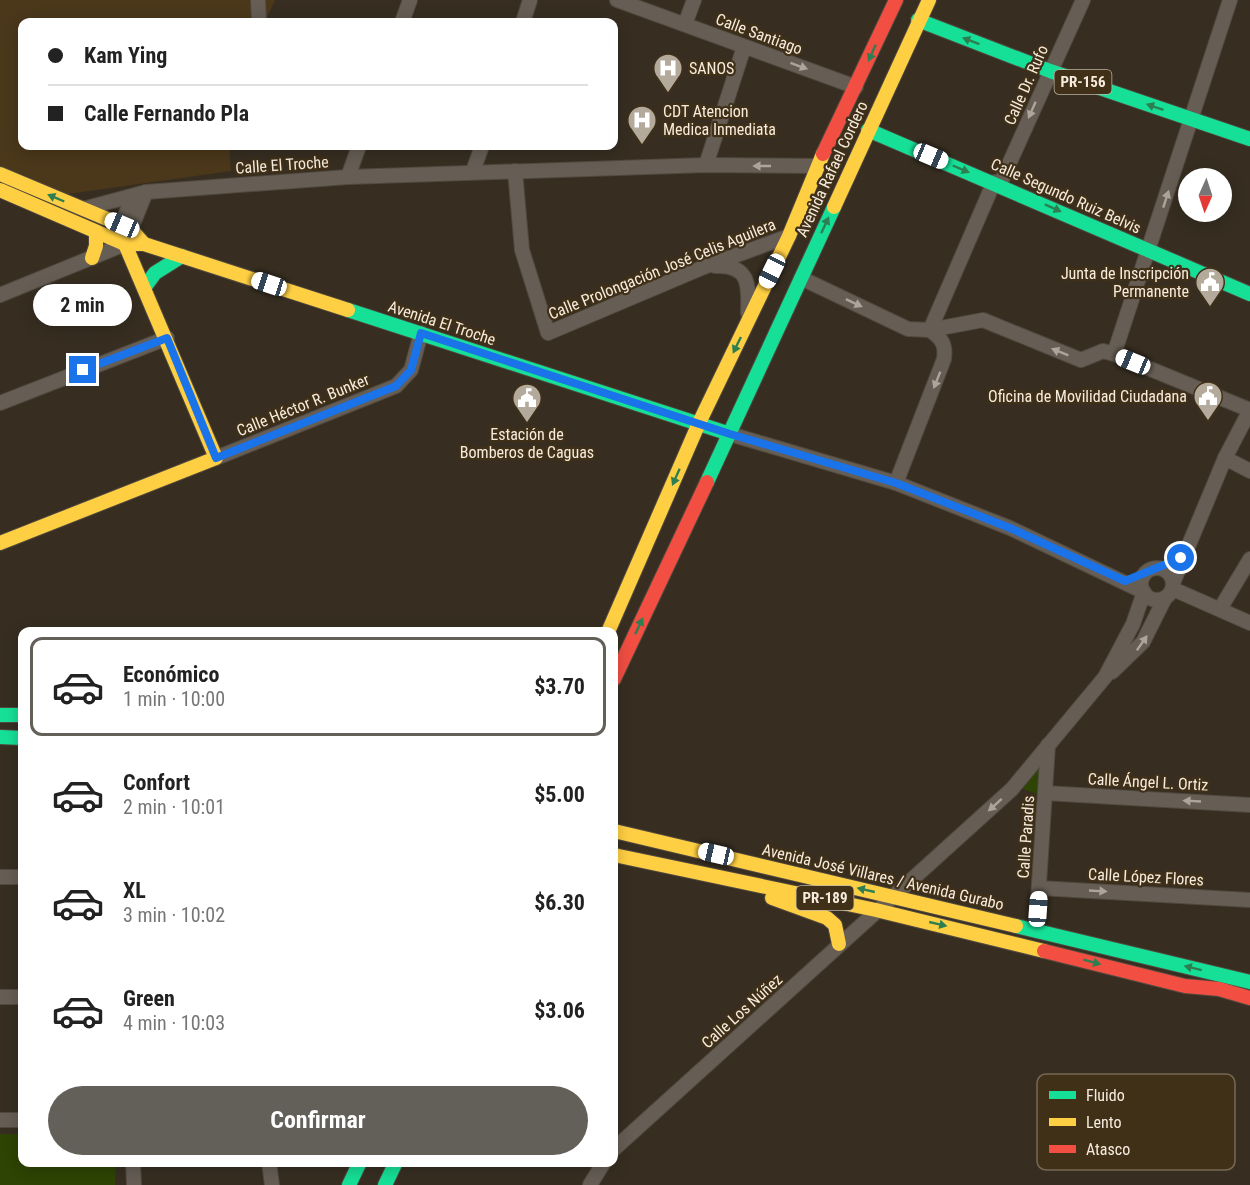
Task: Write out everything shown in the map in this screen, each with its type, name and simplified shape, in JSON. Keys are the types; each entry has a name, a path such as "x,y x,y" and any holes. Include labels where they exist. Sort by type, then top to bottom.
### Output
{"main road":[{"name":"Avenida Rafael Cordero","path":"610,627 699,423 789,236 818,166 896,0"},
{"name":"Avenida Rafael Cordero","path":"618,671 730,434 929,0"},
{"name":"PR-156","path":"918,20 1050,71 1250,139"},
{"path":"856,87 868,130"},
{"name":"Calle Segundo Ruiz Belvis","path":"868,130 997,183 1250,294"},
{"path":"4,179 126,227 144,244"},
{"name":"Avenida El Troche","path":"0,190 96,232 117,245 144,244 730,434"},
{"path":"92,258 96,246 96,232"},
{"path":"117,245 144,288 216,458"},
{"path":"144,288 155,273 182,256"},
{"name":"Calle Héctor R. Bunker","path":"0,543 216,458"},
{"path":"0,715 18,715"},
{"path":"0,739 18,740"},
{"path":"618,822 636,836"},
{"name":"Avenida José Villares / Avenida Gurabo","path":"618,832 1250,982"},
{"path":"694,849 694,872 827,918 836,925 839,944"},
{"name":"Avenida José Villares / Avenida Gurabo","path":"618,856 876,910 1185,986 1219,989 1250,998"},
{"path":"876,910 916,907 964,913"},
{"path":"349,1185 358,1167"},
{"path":"385,1185 394,1167"}],"street":[{"path":"258,0 259,18"},
{"path":"403,18 410,0"},
{"path":"524,18 530,0"},
{"name":"Calle Santiago","path":"617,0 856,87"},
{"path":"685,24 694,0"},
{"name":"Calle Dr. Rufo","path":"930,330 1083,0"},
{"path":"1114,354 1230,0"},
{"path":"706,165 744,46"},
{"path":"348,177 357,150"},
{"path":"473,171 481,150"},
{"name":"Calle El Troche","path":"82,209 139,194 348,177 473,171 706,165 818,166"},
{"name":"Calle Prolongación José Celis Aguilera","path":"515,171 522,250 548,333 704,267 789,236"},
{"path":"0,295 92,258 117,245 139,194"},
{"path":"704,267 729,265 740,271 748,285 747,324"},
{"path":"801,278 908,329 930,330 983,321 1081,360 1103,351 1114,354 1250,410 1181,558 1170,590 1143,642 1134,653 1105,677"},
{"path":"896,483 944,359 945,348 942,338 930,330"},
{"name":"Calle Héctor R. Bunker","path":"216,458 396,386 411,370 421,333"},
{"path":"0,403 167,338"},
{"path":"730,434 896,483 1010,528 1125,581 1155,600 1170,590"},
{"path":"1226,458 1250,471"},
{"path":"1125,581 1181,558"},
{"path":"1220,609 1250,560"},
{"path":"1105,677 1123,646 1144,592 1142,580 1150,572 1168,572 1170,590"},
{"path":"1170,590 1250,622"},
{"name":"Calle Los Núñez","path":"618,1145 891,896 1012,789 1105,677"},
{"name":"Calle Paradis","path":"1036,930 1048,746"},
{"name":"Calle Ángel L. Ortiz","path":"1045,793 1250,805"},
{"path":"0,877 18,878"},
{"name":"Calle López Flores","path":"1039,888 1250,900"},
{"path":"0,997 18,997"},
{"path":"0,1120 18,1120"},
{"path":"133,1167 134,1185"},
{"path":"270,1167 272,1185"},
{"path":"590,1185 601,1167"}],"shaded area":[{"path":"0,0 275,0 267,18 18,18 18,150 229,150 231,171 68,194 0,166"}],"green space":[{"path":"1040,759 1039,795 1020,788"},
{"path":"0,1134 18,1134 18,1167 116,1167 115,1185 0,1185"}],"traffic: fast":[{"path":"918,20 1050,71 1250,139"},
{"path":"868,130 1250,294"},
{"path":"707,482 834,207"},
{"path":"144,288 155,273 182,256"},
{"path":"348,310 730,434"},
{"path":"0,715 18,715"},
{"path":"0,737 18,738"},
{"path":"1016,926 1250,982"},
{"path":"349,1185 358,1167"},
{"path":"385,1185 394,1167"}],"traffic: slow":[{"path":"834,207 929,0"},
{"path":"610,627 699,423 789,236 823,154"},
{"path":"0,174 131,229 144,244"},
{"path":"0,190 125,244 144,244 348,310"},
{"path":"92,258 96,246 96,232"},
{"path":"0,543 216,458 125,244"},
{"path":"618,832 1016,926"},
{"path":"618,856 876,910 1044,951"},
{"path":"772,898 827,918 835,925 839,944"}],"traffic: jam":[{"path":"823,154 896,0"},
{"path":"618,671 707,482"},
{"path":"1044,951 1185,986 1219,989 1250,998"}],"place":[{"name":"SANOS","path":"668,94"},
{"name":"CDT Atencion Medica Inmediata","path":"642,146"},
{"name":"Junta de Inscripción Permanente","path":"1210,308"},
{"name":"Oficina de Movilidad Ciudadana","path":"1208,422"},
{"name":"Estación de Bomberos de Caguas","path":"527,424"}],"route":[{"path":"83,370 167,338 216,458 396,386 411,370 421,333 730,434 896,483 1010,528 1125,581 1181,558"}]}
